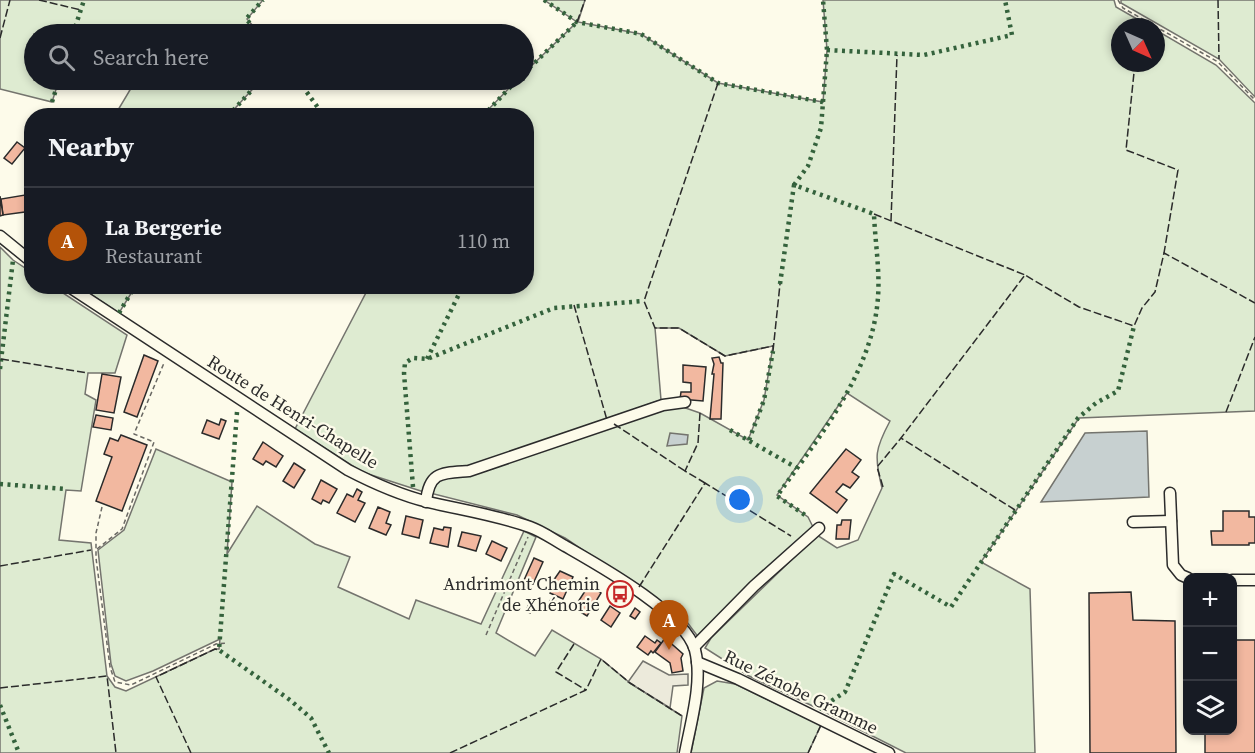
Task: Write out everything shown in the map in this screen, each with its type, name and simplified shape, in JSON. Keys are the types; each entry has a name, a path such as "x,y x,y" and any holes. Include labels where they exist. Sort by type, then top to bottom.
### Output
{"street":[{"path":"0,236 24,256"},
{"name":"Route de Henri-Chapelle","path":"80,294 348,470 371,482 426,502 493,515 532,528 588,559 647,598 670,616 694,646 698,662 685,753"},
{"path":"426,502 428,487 432,480 446,473 469,471 663,405 685,402"},
{"path":"1170,493 1173,566 1183,576"},
{"path":"1133,522 1171,521"},
{"path":"694,646 754,586 819,528"},
{"path":"1237,580 1255,580"},
{"name":"Rue Zénobe Gramme","path":"698,662 738,679 889,753"}],"path":[{"path":"1118,0 1123,8 1218,62 1255,100"},
{"path":"96,549 122,529 154,442 134,434 169,352"},
{"path":"102,507 96,532 96,549 110,667 115,682 131,685 216,644 227,643"},
{"path":"486,635 532,528"}],"green space":[{"path":"0,0 263,0 247,19 251,24 24,24 24,90 56,90 52,102 0,89"},
{"path":"544,0 585,0 578,22 641,34 718,83 823,102 827,50 823,0 1114,0 1116,7 1135,18 1111,18 1111,72 1165,72 1165,35 1216,65 1255,103 1255,411 1079,418 981,562 1030,589 1035,753 906,753 749,676 705,648 711,638 817,535 837,548 858,540 882,488 877,453 890,421 847,393 777,495 808,517 813,527 699,638 684,618 565,538 517,515 430,493 433,483 443,478 677,405 700,413 748,440 764,400 773,346 725,356 679,328 655,328 661,400 467,468 438,472 428,478 424,492 362,472 295,429 365,294 534,294 534,108 490,108 507,90 534,90 534,63 577,22"},
{"path":"1121,0 1255,0 1255,97 1219,59 1165,28 1165,18 1147,18 1121,3"},
{"path":"130,90 252,90 235,108 119,108"},
{"path":"0,247 24,267 24,294 65,294 127,335 115,373 88,373 85,394 96,400 81,491 66,490 59,540 91,543 107,676 115,687 126,691 219,649 220,639 153,671 126,681 115,676 111,664 98,550 124,530 156,449 232,482 227,554 257,506 315,544 350,557 338,587 409,619 416,600 481,624 524,531 536,537 496,633 535,656 552,630 601,659 630,683 682,716 677,753 0,753"},
{"path":"90,294 131,294 119,313"},
{"path":"717,681 735,684 821,725 808,753 691,753 704,688"}],"shaded area":[{"path":"1147,431 1149,497 1041,502 1085,433"},
{"path":"670,433 688,435 687,444 667,446"},
{"path":"643,661 669,675 688,674 688,685 673,686 670,708 628,682"}],"building":[{"path":"17,142 24,147 12,164 4,158"},
{"path":"24,195 24,212 3,215 1,199"},
{"path":"0,196 3,215 0,216"},
{"path":"144,355 158,361 137,417 124,412"},
{"path":"719,357 723,363 721,419 710,419 714,374 712,374 714,364 712,358"},
{"path":"683,365 706,367 703,401 680,399 681,392 691,392 691,383 683,382"},
{"path":"102,374 121,377 114,413 96,410"},
{"path":"96,415 113,418 111,430 93,427"},
{"path":"221,419 226,421 219,439 202,433 207,420 219,425"},
{"path":"121,435 147,445 122,511 96,501 112,457 104,454 110,438 118,441"},
{"path":"263,442 283,456 276,467 266,461 263,465 253,459"},
{"path":"846,449 861,460 852,472 859,477 850,488 843,484 836,492 847,500 837,513 810,493"},
{"path":"294,463 305,470 294,488 283,481"},
{"path":"321,480 337,489 329,503 323,500 321,504 312,499"},
{"path":"357,489 362,492 358,500 365,503 355,522 337,513 347,494 353,497"},
{"path":"378,507 390,512 386,523 391,525 386,535 369,528"},
{"path":"1223,511 1249,511 1249,517 1255,517 1255,543 1212,545 1211,531 1223,531"},
{"path":"406,516 423,520 419,538 402,534"},
{"path":"842,520 851,520 849,539 836,539 837,525 841,525"},
{"path":"444,527 451,528 448,547 430,543 434,528 443,530"},
{"path":"462,532 481,536 476,551 458,546"},
{"path":"492,541 507,548 501,561 486,554"},
{"path":"534,558 543,562 533,584 524,580"},
{"path":"560,571 573,577 570,590 568,588 563,599 550,593 553,585 551,584"},
{"path":"589,585 601,593 587,616 574,608"},
{"path":"1131,592 1133,620 1175,621 1176,753 1090,753 1089,593"},
{"path":"551,599 557,602 553,610 547,607"},
{"path":"529,604 533,606 530,613 526,611"},
{"path":"610,606 620,613 611,627 601,620"},
{"path":"635,608 640,612 635,619 630,616"},
{"path":"645,636 655,643 657,640 661,643 653,653 651,651 648,655 637,647"},
{"path":"665,638 683,654 681,658 683,671 672,673 670,663 655,652"},
{"path":"1237,640 1255,640 1255,753 1205,753 1205,735 1237,735"}],"hedge":[{"path":"76,24 84,0"},
{"path":"251,24 246,19 263,0"},
{"path":"544,0 577,22 641,34 718,83 823,102"},
{"path":"794,185 808,166 821,128 827,50 823,0"},
{"path":"827,50 924,55 1012,35 1005,0"},
{"path":"534,63 577,22"},
{"path":"52,102 56,90"},
{"path":"235,108 252,90"},
{"path":"305,90 318,108"},
{"path":"491,108 508,90"},
{"path":"780,284 794,185 874,214 878,297 874,325 866,351 855,377 826,427 777,496 808,517"},
{"path":"0,369 13,260"},
{"path":"119,313 130,294"},
{"path":"427,359 459,294"},
{"path":"413,487 405,363 413,358 427,359 554,308 644,301"},
{"path":"819,709 845,692 894,574 951,607 1078,418 1096,403 1118,391 1134,326"},
{"path":"749,440 764,400 773,351"},
{"path":"237,412 219,650 290,700 311,718 329,753"},
{"path":"730,430 797,468"},
{"path":"0,484 66,489"},
{"path":"0,705 19,753"}],"fence":[{"path":"0,38 10,0"},
{"path":"39,0 81,10"},
{"path":"577,22 585,0"},
{"path":"1218,0 1219,59"},
{"path":"891,221 897,55"},
{"path":"1134,72 1126,150 1178,170 1164,253"},
{"path":"718,83 644,301 655,328 679,328 725,356 773,346"},
{"path":"874,214 1025,275"},
{"path":"1015,510 901,438 1025,275 1079,307 1134,326 1142,308 1155,292 1164,253 1255,303"},
{"path":"773,351 780,284"},
{"path":"574,305 607,420"},
{"path":"1226,412 1255,337"},
{"path":"1,359 88,373"},
{"path":"700,413 698,443 685,471 705,483"},
{"path":"614,424 685,471"},
{"path":"883,487 877,467 901,438"},
{"path":"639,587 705,483 791,536"},
{"path":"0,566 91,550"},
{"path":"574,644 556,672 586,690"},
{"path":"191,753 156,677 215,649 219,650"},
{"path":"450,753 586,690 601,659 630,683 682,716"},
{"path":"0,688 107,676 116,753"},
{"path":"808,753 821,725"}],"place":[{"name":"Andrimont Chemin de Xhénorie","path":"620,594"},
{"name":"La Bergerie","path":"669,650"}]}
